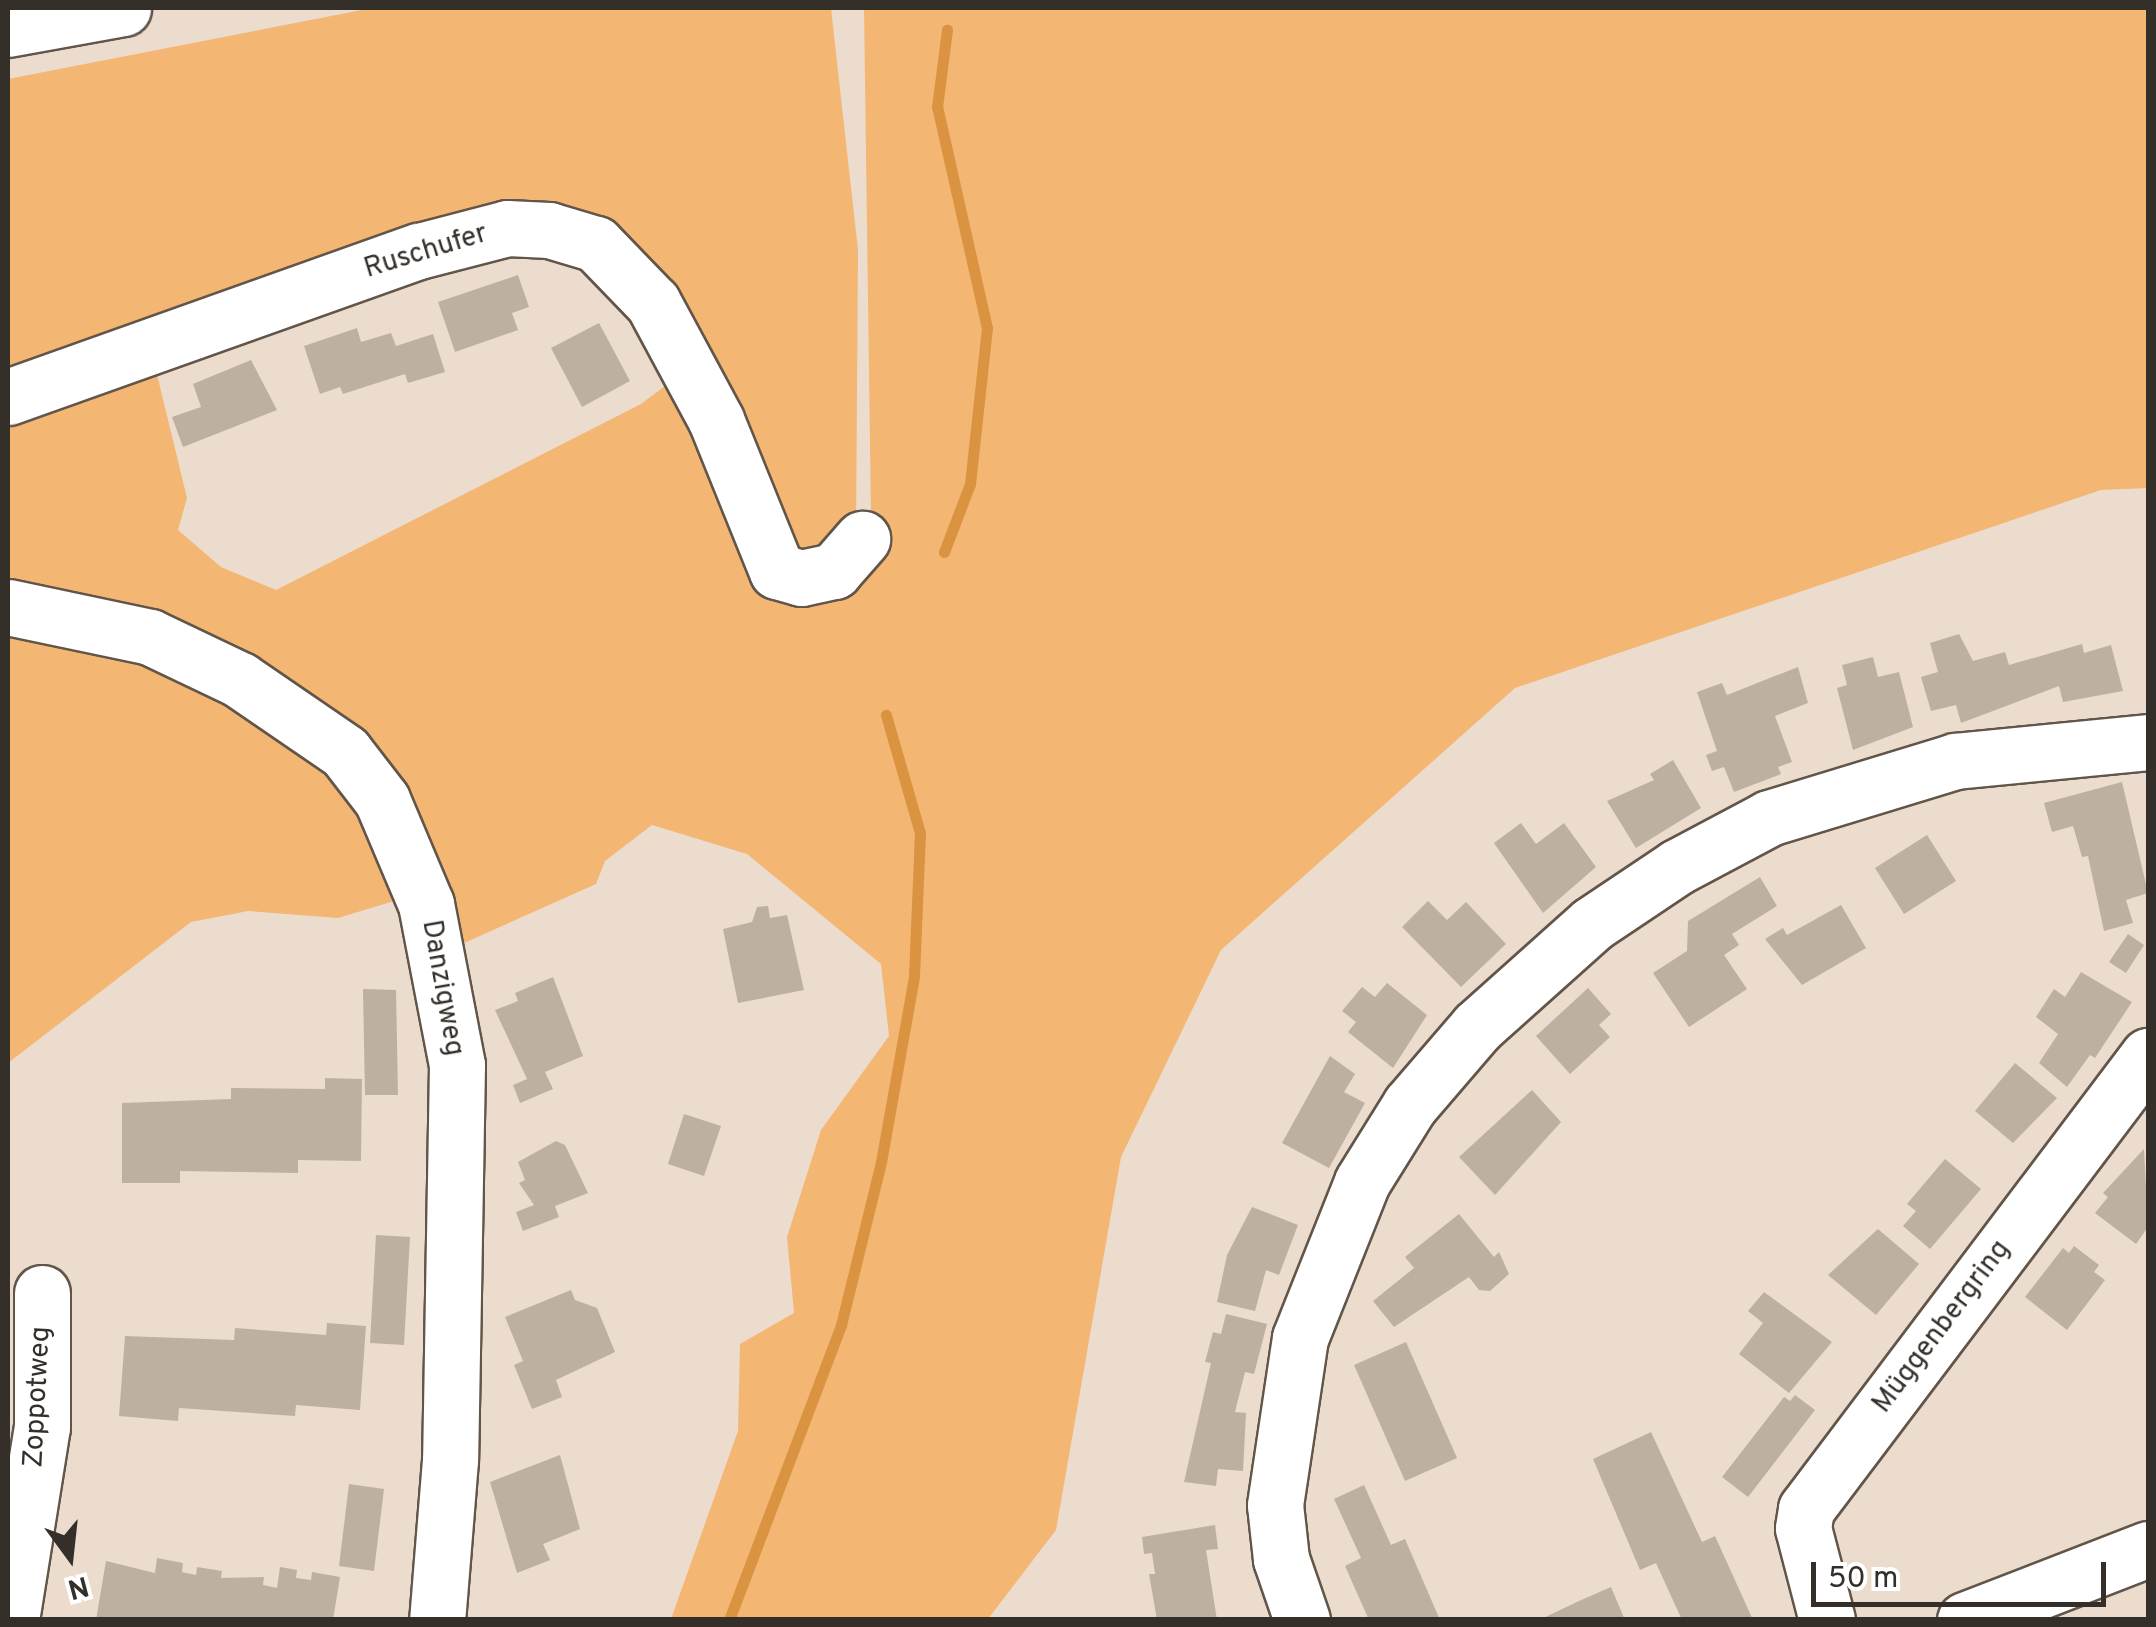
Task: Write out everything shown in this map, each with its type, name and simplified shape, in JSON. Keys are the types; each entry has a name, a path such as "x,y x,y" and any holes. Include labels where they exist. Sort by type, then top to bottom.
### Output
{"main road":[{"path":"8,29 124,8"},
{"name":"Ruschufer","path":"8,397 462,238 507,228 575,236 615,258 672,331 716,420 770,562 784,574 801,578 834,571 862,539"},
{"name":"Danzigweg","path":"8,607 150,637 240,680 345,752 382,800 426,904 456,1065 450,1460 437,1620"},
{"path":"1302,1620 1282,1560 1274,1505 1300,1338 1362,1182 1410,1105 1477,1027 1592,924 1677,867 1770,818 1954,761 2148,742"},
{"name":"Müggenbergring","path":"1827,1620 1803,1528 1806,1510 2148,1056"},
{"name":"Zoppotweg","path":"12,1620 42,1427 42,1293"},
{"path":"1966,1620 2045,1602 2148,1548"}],"shaded area":[{"path":"372,8 831,8 858,250 856,536 801,569 586,230 8,390 8,79"},
{"path":"864,8 2148,8 2148,488 2101,490 1515,688 1221,950 1121,1157 1056,1530 988,1619 671,1619 738,1431 740,1344 794,1313 787,1237 821,1130 889,1036 881,964 747,854 652,825 605,861 596,884 455,947 372,765 8,595 8,406 152,354 187,498 178,530 221,567 276,590 641,404 681,374 780,580 871,517"},
{"path":"8,620 92,637 325,743 404,898 338,918 248,911 191,922 8,1063"}],"building":[{"path":"518,275 529,307 512,313 518,330 455,352 438,302"},
{"path":"599,323 630,381 582,407 551,348"},
{"path":"357,328 361,342 391,333 396,346 433,334 445,372 408,383 405,374 343,394 340,387 320,394 304,346"},
{"path":"251,360 277,410 183,447 172,417 201,407 193,384"},
{"path":"1959,634 1973,661 2005,652 2009,665 2082,644 2084,653 2111,645 2123,691 2063,702 2059,686 1961,723 1956,705 1931,711 1921,677 1938,672 1930,643"},
{"path":"1873,657 1878,677 1899,672 1913,727 1853,750 1837,688 1847,685 1842,665"},
{"path":"1798,667 1808,703 1775,716 1792,762 1778,767 1781,774 1734,792 1724,767 1712,771 1706,755 1717,751 1697,692 1722,683 1727,695"},
{"path":"1673,760 1701,808 1636,848 1607,801 1654,780 1650,774"},
{"path":"2122,782 2148,893 2126,900 2133,923 2104,931 2088,856 2082,857 2073,826 2052,832 2044,803"},
{"path":"1521,823 1536,844 1564,823 1596,867 1543,913 1494,843"},
{"path":"1927,835 1956,881 1904,914 1875,868"},
{"path":"1760,877 1777,906 1732,934 1739,945 1724,955 1747,989 1689,1027 1653,973 1687,951 1688,921"},
{"path":"1428,901 1447,920 1466,902 1506,944 1461,987 1402,927"},
{"path":"1841,905 1866,948 1802,985 1765,939 1783,928 1787,935"},
{"path":"768,906 770,918 787,915 804,990 738,1003 723,929 752,922 757,907"},
{"path":"2128,934 2144,945 2126,973 2109,962"},
{"path":"2081,972 2132,1002 2095,1058 2090,1055 2067,1087 2039,1063 2058,1034 2036,1017 2054,989 2065,997"},
{"path":"553,977 583,1056 545,1072 553,1089 520,1103 513,1085 527,1079 495,1010 518,1001 515,993"},
{"path":"1387,983 1427,1015 1393,1068 1348,1032 1356,1022 1342,1011 1362,987 1375,997"},
{"path":"1588,988 1611,1014 1599,1025 1610,1037 1570,1074 1536,1036"},
{"path":"363,989 396,990 398,1095 365,1095"},
{"path":"1330,1056 1355,1074 1344,1092 1365,1103 1329,1168 1282,1143"},
{"path":"2015,1063 2057,1098 2013,1143 1975,1111"},
{"path":"325,1078 362,1079 361,1161 298,1160 298,1173 180,1171 180,1183 122,1183 122,1103 231,1099 231,1088 325,1089"},
{"path":"1532,1090 1561,1122 1495,1195 1459,1157"},
{"path":"684,1114 721,1126 704,1176 668,1164"},
{"path":"556,1141 565,1145 588,1193 555,1206 559,1217 523,1231 516,1212 534,1205 519,1183 525,1180 518,1162"},
{"path":"2144,1149 2148,1227 2136,1244 2095,1213 2108,1197 2103,1193"},
{"path":"1945,1159 1981,1189 1930,1249 1903,1226 1916,1211 1907,1204"},
{"path":"1252,1207 1298,1225 1279,1275 1266,1270 1255,1311 1217,1302 1227,1255"},
{"path":"1459,1214 1494,1257 1499,1252 1509,1274 1490,1291 1479,1290 1469,1277 1394,1327 1373,1301 1414,1268 1405,1257"},
{"path":"1878,1229 1919,1264 1876,1315 1828,1275"},
{"path":"376,1235 410,1237 404,1345 370,1343"},
{"path":"2074,1246 2099,1265 2094,1272 2105,1280 2067,1330 2025,1297 2063,1248 2069,1253"},
{"path":"571,1290 575,1300 597,1308 615,1352 556,1380 562,1397 532,1409 514,1365 523,1361 505,1317"},
{"path":"1764,1292 1832,1342 1789,1393 1739,1354 1763,1323 1748,1311"},
{"path":"1226,1314 1267,1324 1254,1374 1245,1372 1235,1412 1246,1413 1243,1471 1218,1469 1216,1486 1184,1482 1211,1363 1205,1362 1213,1332 1221,1334"},
{"path":"327,1323 366,1326 360,1410 296,1405 295,1416 179,1408 178,1421 119,1416 125,1336 234,1340 235,1328 326,1335"},
{"path":"1406,1342 1457,1458 1405,1481 1354,1365"},
{"path":"1795,1395 1815,1410 1748,1497 1722,1477 1784,1397 1790,1401"},
{"path":"1651,1432 1702,1542 1715,1536 1753,1620 1682,1620 1656,1563 1640,1570 1593,1459"},
{"path":"560,1455 580,1529 543,1544 550,1560 517,1573 490,1482"},
{"path":"349,1484 384,1489 374,1571 339,1566"},
{"path":"1364,1485 1391,1545 1405,1539 1440,1620 1369,1620 1345,1566 1361,1558 1334,1499"},
{"path":"1215,1525 1218,1549 1206,1550 1217,1620 1157,1620 1149,1574 1155,1574 1152,1553 1144,1554 1142,1537"},
{"path":"157,1558 183,1563 182,1572 196,1575 197,1567 222,1571 221,1578 264,1577 263,1585 277,1588 280,1567 297,1570 296,1578 311,1580 312,1572 340,1577 333,1620 96,1620 106,1561 155,1573"},
{"path":"1611,1587 1625,1620 1539,1620 1579,1601"}],"waterway":[{"path":"944,552 970,484 987,328 937,107 947,30"},
{"path":"729,1620 841,1325 881,1162 914,976 920,833 886,715"}]}
